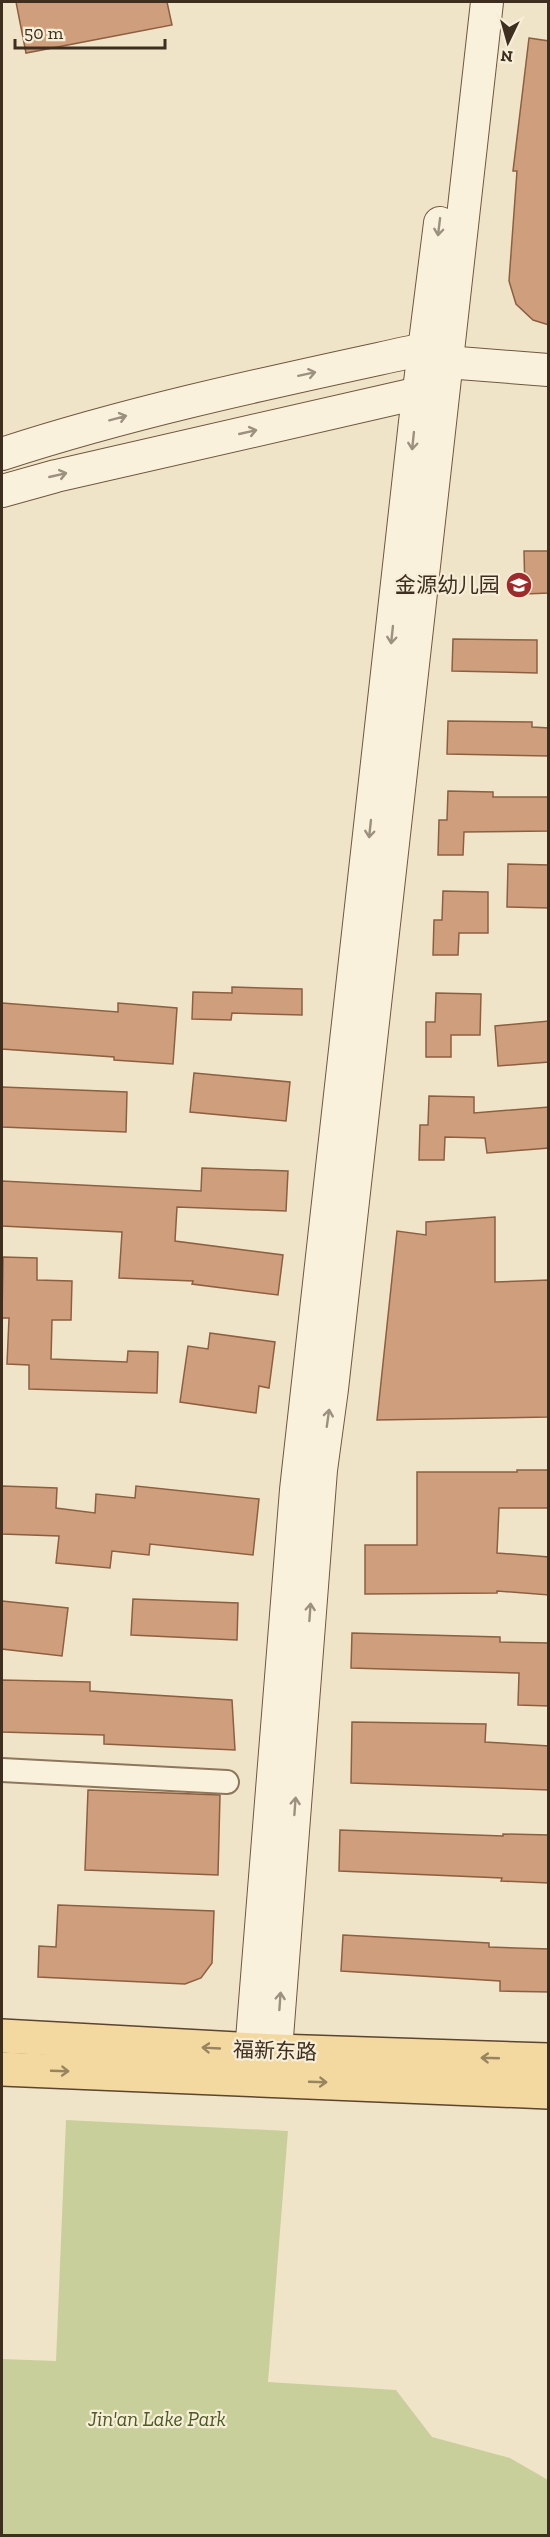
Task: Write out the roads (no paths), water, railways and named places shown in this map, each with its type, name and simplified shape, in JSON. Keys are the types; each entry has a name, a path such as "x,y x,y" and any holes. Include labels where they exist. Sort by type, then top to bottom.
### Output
{"main road":[{"path":"263,2065 321,1470 337,1342 435,355 465,2"},
{"path":"263,2065 294,1510 419,393 435,355 487,2"},
{"path":"2,454 77,429 174,404 435,355 549,370"},
{"path":"2,491 56,476 419,393"},
{"name":"福新东路","path":"2,2036 263,2065 549,2092"},
{"name":"福新东路","path":"2,2069 549,2060"}],"street":[{"path":"2,1770 227,1782"}],"place":[{"name":"金源幼儿园","path":"519,585"}],"park label":[{"name":"Jin'an Lake Park","path":"157,2419"}]}
